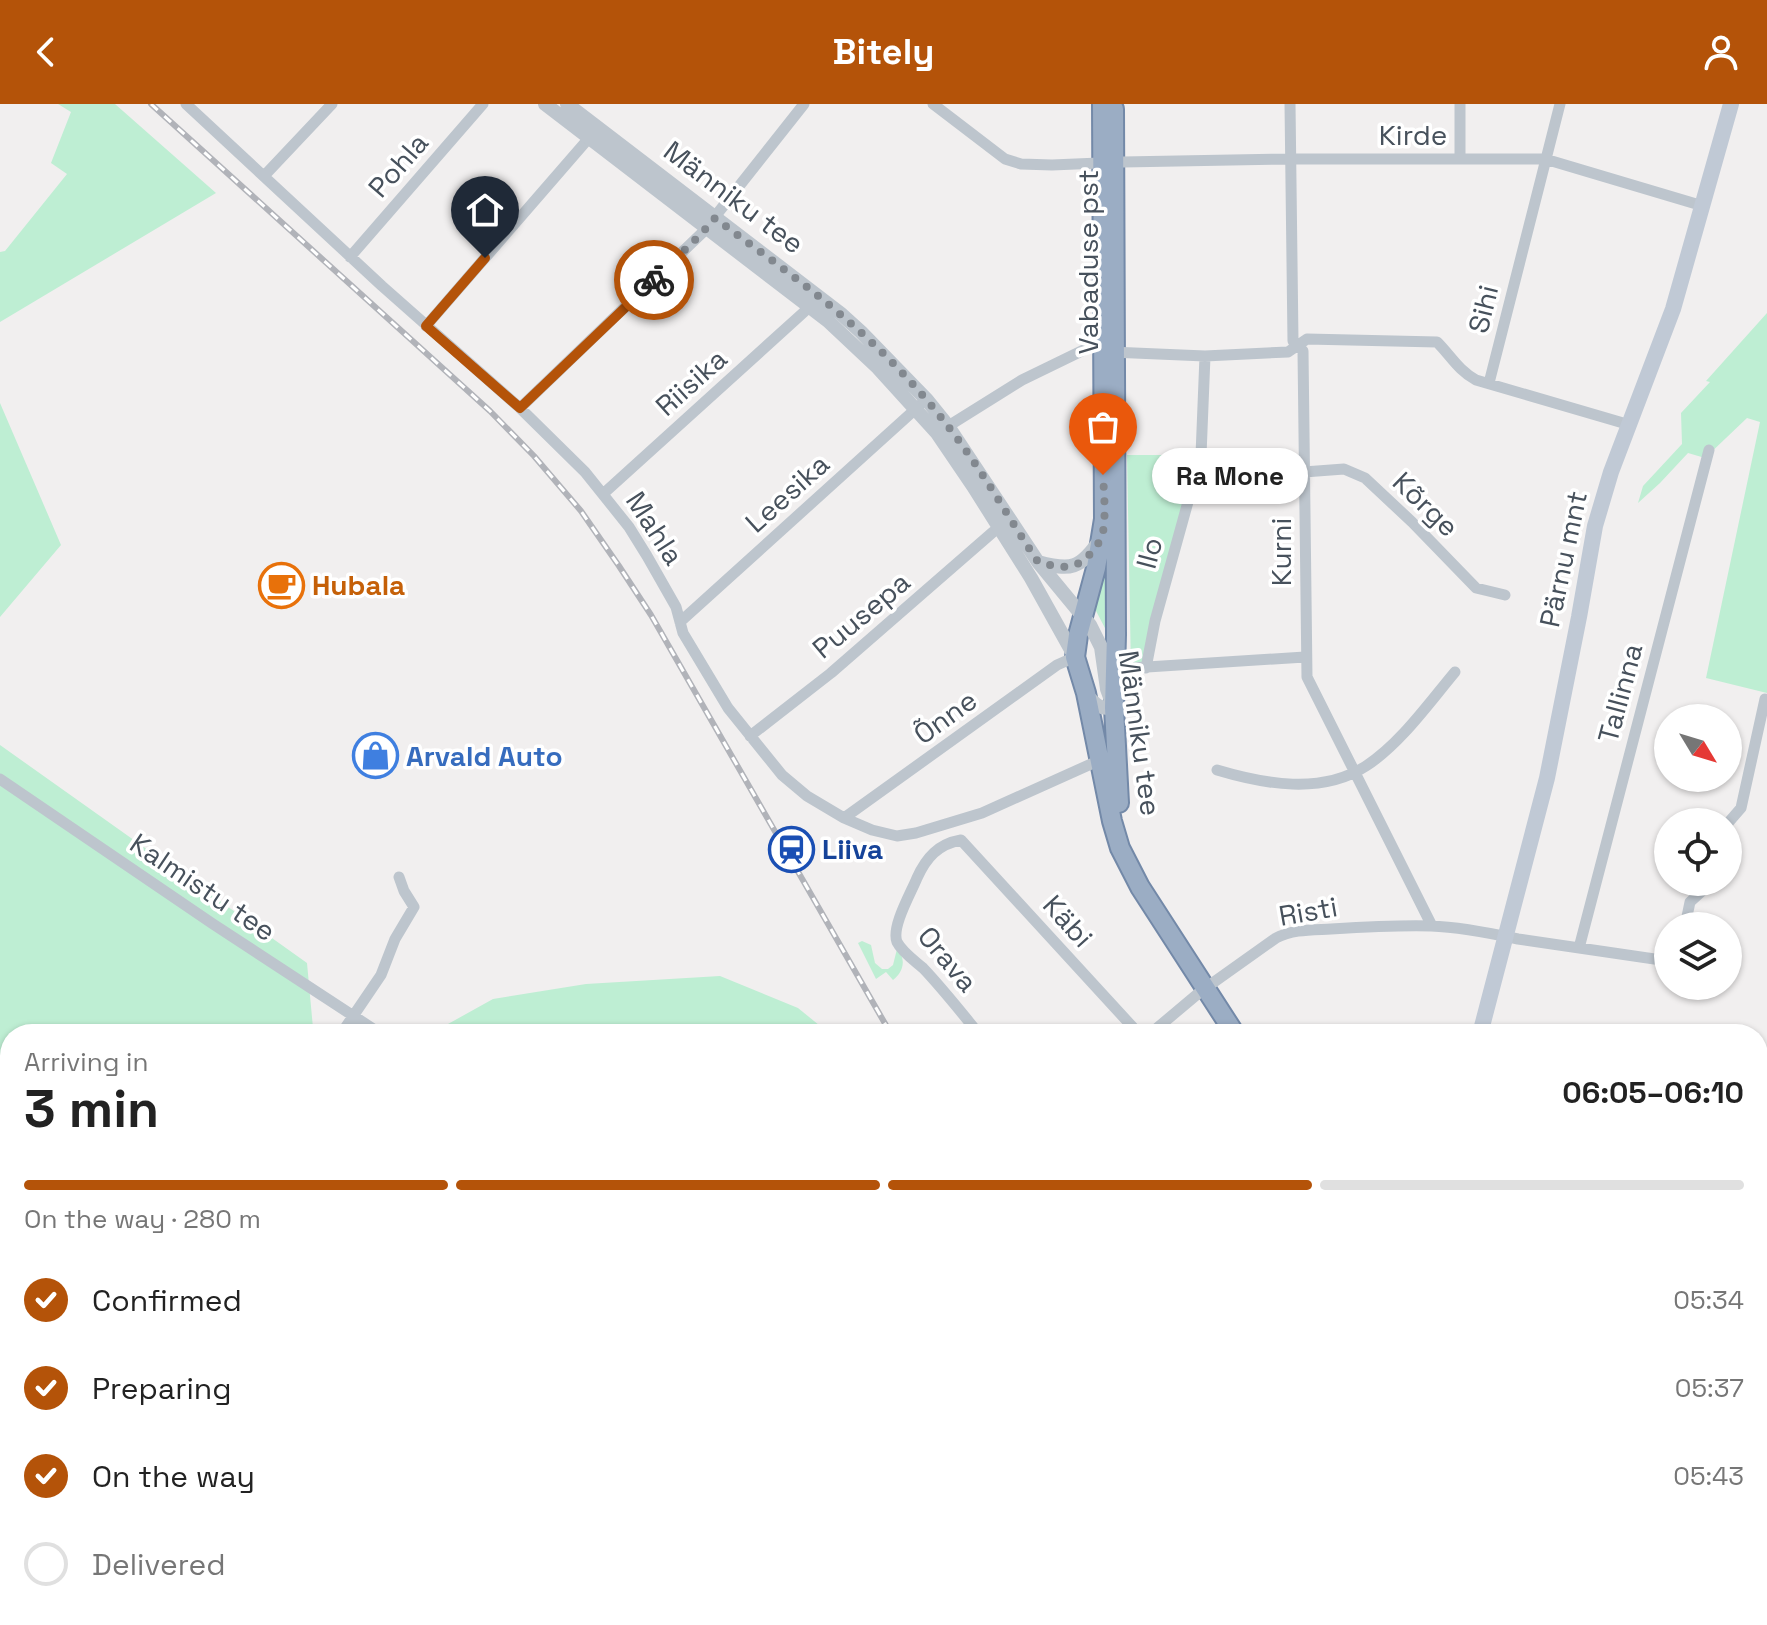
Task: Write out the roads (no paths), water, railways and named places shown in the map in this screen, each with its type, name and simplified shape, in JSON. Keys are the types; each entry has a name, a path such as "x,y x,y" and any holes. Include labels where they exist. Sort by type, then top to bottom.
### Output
{"highway":[{"name":"Vabaduse pst","path":"1102,104 1109,162"},
{"name":"Vabaduse pst","path":"1075,657 1103,537 1109,162 1114,104"},
{"name":"Vabaduse pst","path":"1107,349 1116,669 1114,708"},
{"name":"Männiku tee","path":"1075,657 1086,693 1120,848 1140,887 1209,985 1241,1024"},
{"name":"Männiku tee","path":"1114,708 1117,794 1131,846 1230,1024"}],"main road":[{"name":"Pärnu mnt","path":"1483,1024 1547,778 1595,526 1611,472 1673,309 1731,104"}],"street":[{"name":"Mahla","path":"186,104 350,257 520,408 585,472 629,527 647,556 676,607 683,633 737,720 782,775 807,796 844,818 897,836 916,833 1007,803 1100,760"},
{"path":"264,176 332,104"},
{"name":"Pohla","path":"350,257 483,104"},
{"name":"Männiku tee","path":"545,104 840,313 861,332 943,429 1038,562 1084,615 1101,647 1107,689 1114,708"},
{"name":"Männiku tee","path":"567,104 851,340 922,404"},
{"path":"520,408 710,223 804,104"},
{"name":"Kirde","path":"933,104 1005,159 1021,164 1290,159 1545,159 1703,206"},
{"name":"Kurni","path":"1290,104 1293,341 1303,351 1307,677 1432,926"},
{"path":"1460,104 1460,159"},
{"name":"Sihi","path":"1489,383 1560,104"},
{"path":"426,326 589,138"},
{"name":"Riisika","path":"603,494 809,306"},
{"path":"943,429 1022,380 1096,344 1107,349 1205,356 1288,352 1307,339 1437,342 1461,371 1476,380 1630,425"},
{"name":"Ilo","path":"1146,668 1155,621 1201,455 1205,356"},
{"name":"Leesika","path":"680,622 922,404"},
{"name":"Männiku tee","path":"943,429 1075,657"},
{"name":"Tallinna","path":"1579,948 1709,450"},
{"name":"Kõrge","path":"1304,472 1344,469 1365,478 1476,588 1505,595"},
{"path":"1000,527 1015,528"},
{"name":"Puusepa","path":"750,736 831,673 1000,527"},
{"path":"1038,562 1058,568 1073,566 1087,557 1103,537"},
{"name":"Õnne","path":"844,818 1057,665 1075,657"},
{"path":"1116,669 1305,657"},
{"path":"1217,770 1250,779 1296,785 1335,779 1364,768 1391,746 1455,672"},
{"path":"1086,693 1102,709 1114,708"},
{"path":"1741,808 1765,699"},
{"name":"Kalmistu tee","path":"0,779 366,1024"},
{"name":"Orava","path":"961,840 943,845 931,854 922,867 899,919 897,942 971,1024"},
{"name":"Käbi","path":"961,840 1130,1024"},
{"path":"347,1024 381,975 395,939 414,907 399,877"},
{"name":"Risti","path":"1162,1024 1209,985 1285,933 1432,926 1654,959"}],"railway":[{"path":"151,104 490,411 581,511 651,615 885,1024"}],"place":[{"name":"Ra Mone","path":"1103,475"},
{"name":"Hubala","path":"281,585"},
{"name":"Arvald Auto","path":"375,756"},
{"name":"Liiva","path":"791,849"}]}
